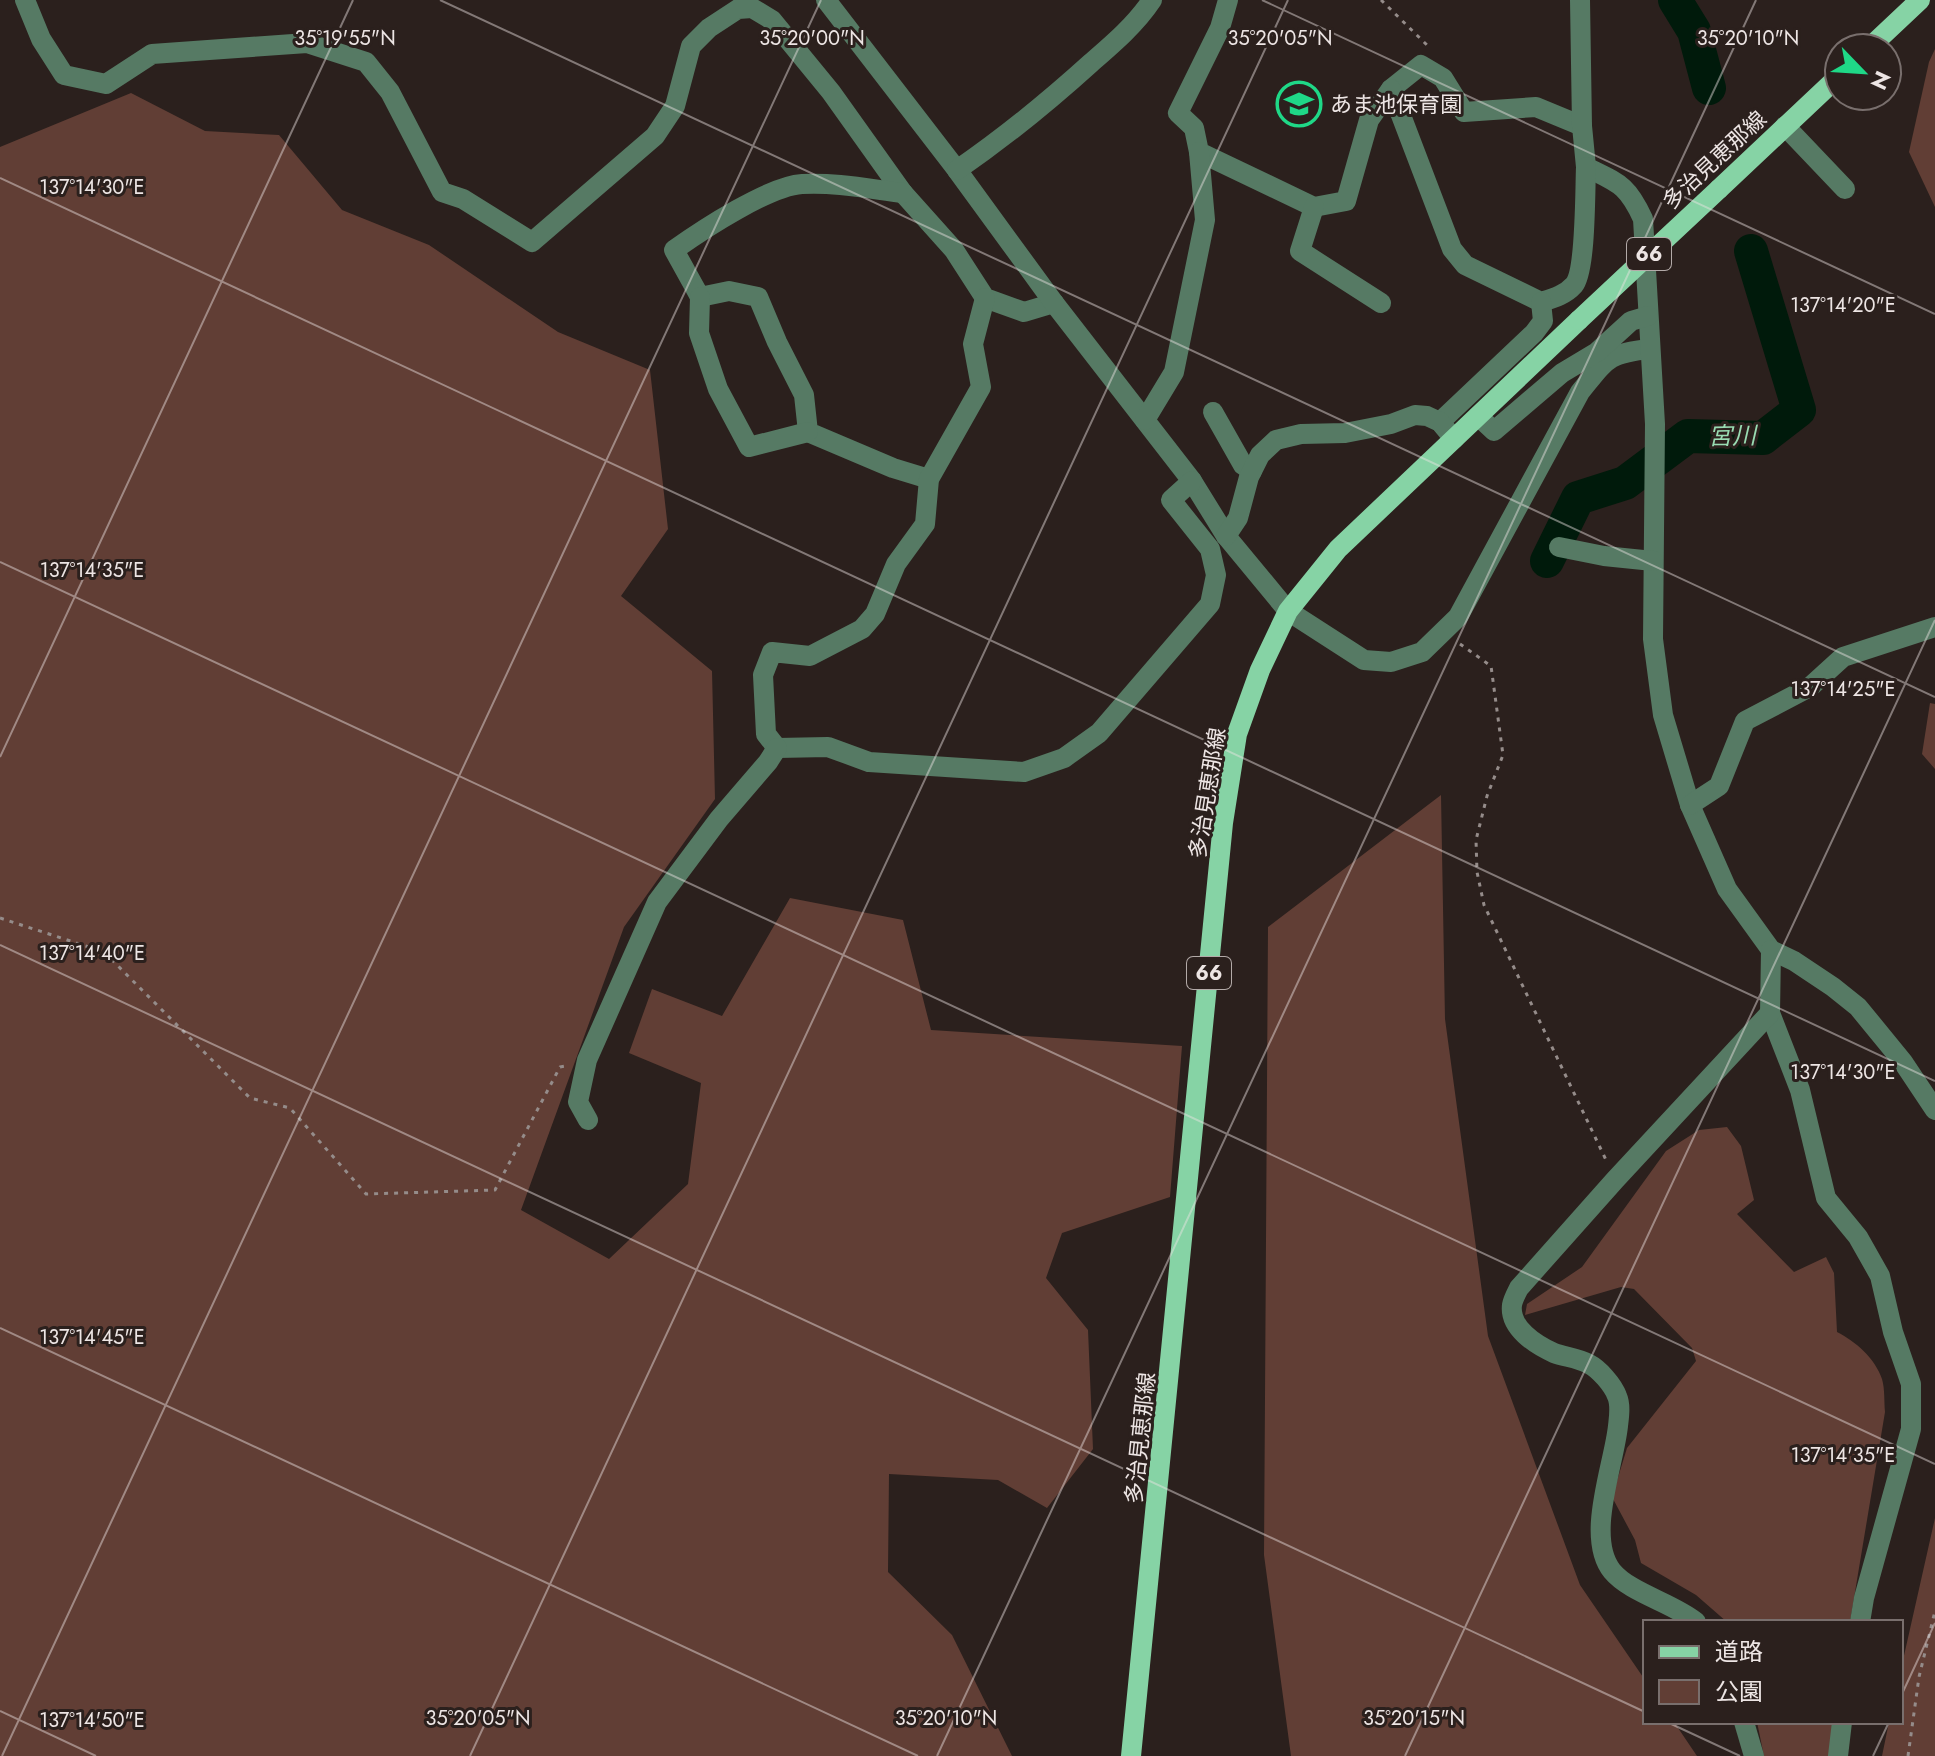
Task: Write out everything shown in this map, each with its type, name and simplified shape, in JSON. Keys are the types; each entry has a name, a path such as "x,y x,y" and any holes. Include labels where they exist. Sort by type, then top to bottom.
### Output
{"main road":[{"path":"1886,32 1920,0"},
{"name":"多治見恵那線","path":"1131,1756 1223,823 1237,734 1260,670 1288,611 1338,549 1823,91"}],"street":[{"path":"25,0 41,39 64,75 106,84 152,54 307,43 366,62 390,92 442,192 463,199 532,242 655,136 675,106 691,46 709,28 738,9 752,8 772,20 831,92 903,193 954,250 985,298 1024,312 1054,303"},
{"path":"826,0 1192,481 1226,536 1288,611 1364,660 1391,662 1422,652 1444,633 1458,617 1580,392 1604,362 1615,355 1650,349"},
{"path":"957,170 1022,123 1072,80 1140,17 1152,0"},
{"path":"1145,420 1174,372 1205,220 1194,128 1178,113 1220,28 1228,0"},
{"path":"1391,89 1452,249 1465,265 1541,302 1560,296 1577,283 1582,261 1586,167 1582,126 1580,0"},
{"path":"1199,152 1314,207 1346,201 1369,120 1391,89 1421,65 1443,78 1464,112 1536,107 1582,126"},
{"path":"1785,126 1845,189"},
{"path":"1586,167 1619,184 1633,197 1643,219 1655,424 1653,639 1663,715 1690,805 1727,889 1771,950 1794,961 1858,1007 1903,1062 1935,1110"},
{"path":"903,193 800,184 768,195 704,229 674,250 700,297 699,333 718,389 749,447 808,432 893,468 929,479"},
{"path":"1314,207 1300,251 1381,303"},
{"path":"700,297 729,291 758,297 804,395 808,432"},
{"path":"777,748 766,734 763,675 772,652 810,656 862,629 875,614 896,564 925,524 929,479 981,387 973,344 985,298"},
{"path":"1440,422 1534,333 1543,321 1541,302"},
{"path":"1478,416 1494,431 1562,373 1597,352 1631,321 1648,316"},
{"path":"1213,412 1243,465 1252,471"},
{"path":"1226,536 1238,518 1260,455 1276,440 1301,434 1345,433 1391,424 1415,415 1440,422 1454,439"},
{"path":"777,748 828,747 869,762 1024,772 1064,758 1099,733 1210,604 1216,575 1210,549 1171,500 1192,481"},
{"path":"1559,547 1653,561"},
{"path":"1690,805 1719,786 1745,721 1810,687 1843,657 1935,627"},
{"path":"588,1120 578,1102 586,1063 657,902 777,748"},
{"path":"1771,950 1770,1013 1800,1090 1826,1198 1858,1237 1880,1276 1893,1332 1911,1384 1911,1429 1860,1620"},
{"path":"1693,1620 1618,1577 1610,1569 1601,1541 1602,1516 1620,1414 1618,1398 1593,1366 1554,1353 1518,1328 1512,1315 1512,1303 1519,1288 1615,1180 1770,1013"},
{"path":"1745,1724 1754,1756"},
{"path":"1838,1756 1842,1724"}],"path":[{"path":"1381,0 1433,51 1421,65"},
{"path":"1444,633 1491,666 1503,755 1487,796 1476,840 1477,872 1484,905 1615,1180"},
{"path":"0,918 104,952 250,1098 290,1108 366,1194 495,1190 560,1067 586,1063"},
{"path":"1908,1756 1919,1677 1935,1611"}],"green space":[{"path":"1935,49 1935,207 1909,152 1929,62"},
{"path":"131,93 205,131 279,135 342,210 429,245 558,332 650,370 668,529 621,596 712,671 715,799 624,927 521,1210 609,1259 688,1184 701,1083 629,1053 652,989 722,1016 790,898 903,920 931,1030 1182,1046 1170,1197 1062,1233 1046,1278 1088,1330 1093,1449 1047,1508 998,1480 889,1474 888,1572 952,1635 1012,1756 0,1756 0,147"},
{"path":"1930,703 1935,704 1935,769 1922,754"},
{"path":"1441,795 1445,1019 1488,1336 1580,1585 1643,1677 1643,1724 1675,1724 1697,1756 1291,1756 1264,1555 1268,927"},
{"path":"1727,1127 1741,1146 1754,1200 1737,1214 1794,1272 1826,1257 1834,1273 1837,1332 1864,1351 1882,1379 1885,1412 1850,1620 1725,1620 1696,1595 1641,1563 1635,1540 1612,1497 1627,1448 1696,1361 1692,1348 1634,1289 1621,1287 1525,1315 1527,1304 1582,1267 1666,1151 1699,1130"},
{"path":"1935,1518 1935,1756 1882,1756 1889,1724 1903,1724 1903,1660"},
{"path":"1757,1724 1833,1724 1829,1756 1764,1756"}],"waterway":[{"name":"宮川","path":"1675,0 1694,31 1709,88"},
{"name":"宮川","path":"1547,561 1578,498 1625,483 1688,436 1763,438 1799,410 1751,251"}],"place":[{"name":"あま池保育園","path":"1299,104"}]}
